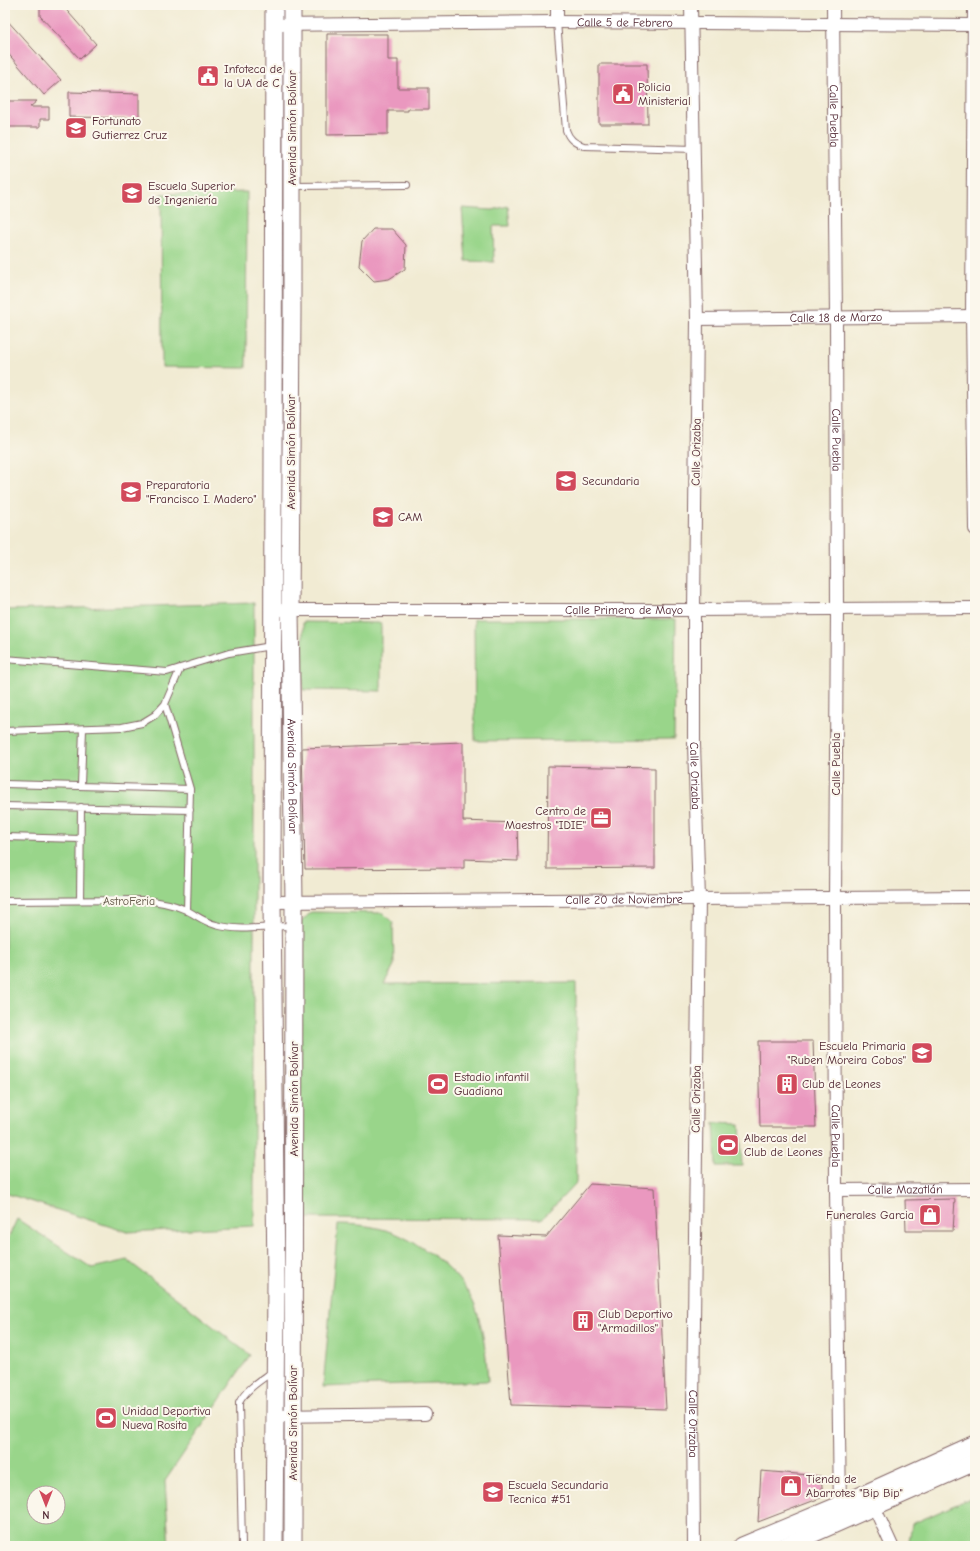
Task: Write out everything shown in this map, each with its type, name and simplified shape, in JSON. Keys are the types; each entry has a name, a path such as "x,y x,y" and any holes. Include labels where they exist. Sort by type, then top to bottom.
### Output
{"street":[{"name":"Avenida Simón Bolívar","path":"274,5 273,610 282,644 294,902 293,1546"},
{"name":"Avenida Simón Bolívar","path":"274,1546 276,1274 272,902 282,644 290,610 292,5"},
{"path":"557,5 557,22"},
{"name":"Calle Orizaba","path":"692,5 691,22 695,149 697,319 694,744 699,899 693,1406 694,1546"},
{"name":"Calle Puebla","path":"833,5 837,608 835,898 836,1190 840,1523"},
{"path":"974,5 973,316 975,529"},
{"name":"Calle 5 de Febrero","path":"274,25 557,22 975,25"},
{"path":"273,313 292,313"},
{"name":"Calle 18 de Marzo","path":"697,319 973,316"},
{"name":"Calle Primero de Mayo","path":"273,610 975,608"},
{"name":"Calle 20 de Noviembre","path":"272,902 975,898"},
{"name":"Calle Mazatlán","path":"836,1190 975,1189"},
{"path":"275,1416 425,1414"},
{"path":"742,1546 975,1444"},
{"path":"785,1546 874,1508 975,1462"},
{"path":"867,1492 892,1546"}],"lane":[{"path":"557,22 566,130 569,138 575,143 584,146 695,149"},
{"path":"292,186 408,185"},
{"path":"5,659 159,672 180,669 229,653 282,644"},
{"path":"5,731 122,728 142,723 155,715 165,704 180,669"},
{"path":"165,704 190,789 187,910"},
{"path":"81,785 83,729"},
{"path":"5,784 190,789"},
{"path":"5,806 190,810"},
{"path":"80,900 81,807"},
{"path":"5,837 81,839"},
{"path":"5,901 158,901 187,910 199,919 229,928 294,926"},
{"path":"242,1546 239,1404 248,1390 275,1370"}],"green space":[{"path":"247,192 246,368 162,367 161,194"},
{"path":"508,206 510,226 493,226 494,262 466,261 462,208 492,210"},
{"name":"AstroFeria","path":"254,603 254,1226 127,1232 5,1193 5,610"},
{"path":"474,619 676,619 674,739 475,741"},
{"path":"303,622 381,623 381,691 303,690"},
{"name":"Estadio infantil Guadiana","path":"311,912 383,913 393,923 394,965 384,984 576,983 576,1183 542,1219 300,1218 300,923"},
{"name":"Albercas del Club de Leones","path":"714,1123 740,1124 742,1166 716,1166"},
{"name":"Unidad Deportiva Nueva Rosita","path":"17,1219 92,1268 127,1260 250,1355 165,1481 169,1546 5,1546 5,1245"},
{"path":"338,1224 372,1227 396,1234 419,1246 439,1260 456,1276 470,1295 481,1324 488,1381 323,1387"},
{"path":"975,1496 975,1546 911,1546 909,1541 912,1524"}],"building":[{"path":"40,5 62,5 96,44 80,59 40,16"},
{"path":"5,18 61,80 44,95 5,50"},
{"path":"327,34 388,34 388,60 398,60 398,88 429,88 429,109 388,111 388,134 327,135"},
{"name":"Policia Ministerial","path":"599,64 647,64 648,124 599,124"},
{"path":"69,92 139,94 139,118 69,117"},
{"path":"5,101 37,101 30,107 49,107 49,119 40,119 40,127 5,127"},
{"path":"373,229 392,229 406,245 405,269 389,279 374,281 359,266 362,241"},
{"path":"463,742 463,821 517,823 518,861 464,859 464,868 305,869 302,748"},
{"name":"Centro de Maestros \"IDIE\"","path":"548,766 655,768 655,868 547,869"},
{"name":"Club de Leones","path":"758,1041 813,1041 816,1127 760,1127"},
{"name":"Club Deportivo \"Armadillos\"","path":"590,1184 654,1188 666,1409 511,1405 498,1235 546,1237"},
{"name":"Funerales Garcia","path":"955,1199 953,1231 906,1231 905,1200"},
{"name":"Tienda de Abarrotes \"Bip Bip\"","path":"761,1471 821,1476 823,1497 758,1522"}],"place":[{"name":"Infoteca de la UA de C","path":"208,76"},
{"name":"Policia Ministerial","path":"623,94"},
{"name":"Fortunato Gutierrez Cruz","path":"76,128"},
{"name":"Escuela Superior de Ingeniería","path":"132,193"},
{"name":"Secundaria","path":"566,481"},
{"name":"Preparatoria \"Francisco I. Madero\"","path":"131,492"},
{"name":"CAM","path":"383,517"},
{"name":"Centro de Maestros \"IDIE\"","path":"601,818"},
{"name":"Escuela Primaria \"Ruben Moreira Cobos\"","path":"922,1053"},
{"name":"Estadio infantil Guadiana","path":"438,1084"},
{"name":"Club de Leones","path":"787,1084"},
{"name":"Albercas del Club de Leones","path":"728,1145"},
{"name":"Funerales Garcia","path":"930,1215"},
{"name":"Club Deportivo \"Armadillos\"","path":"583,1321"},
{"name":"Unidad Deportiva Nueva Rosita","path":"106,1418"},
{"name":"Tienda de Abarrotes \"Bip Bip\"","path":"791,1486"},
{"name":"Escuela Secundaria Tecnica #51","path":"493,1492"}]}
